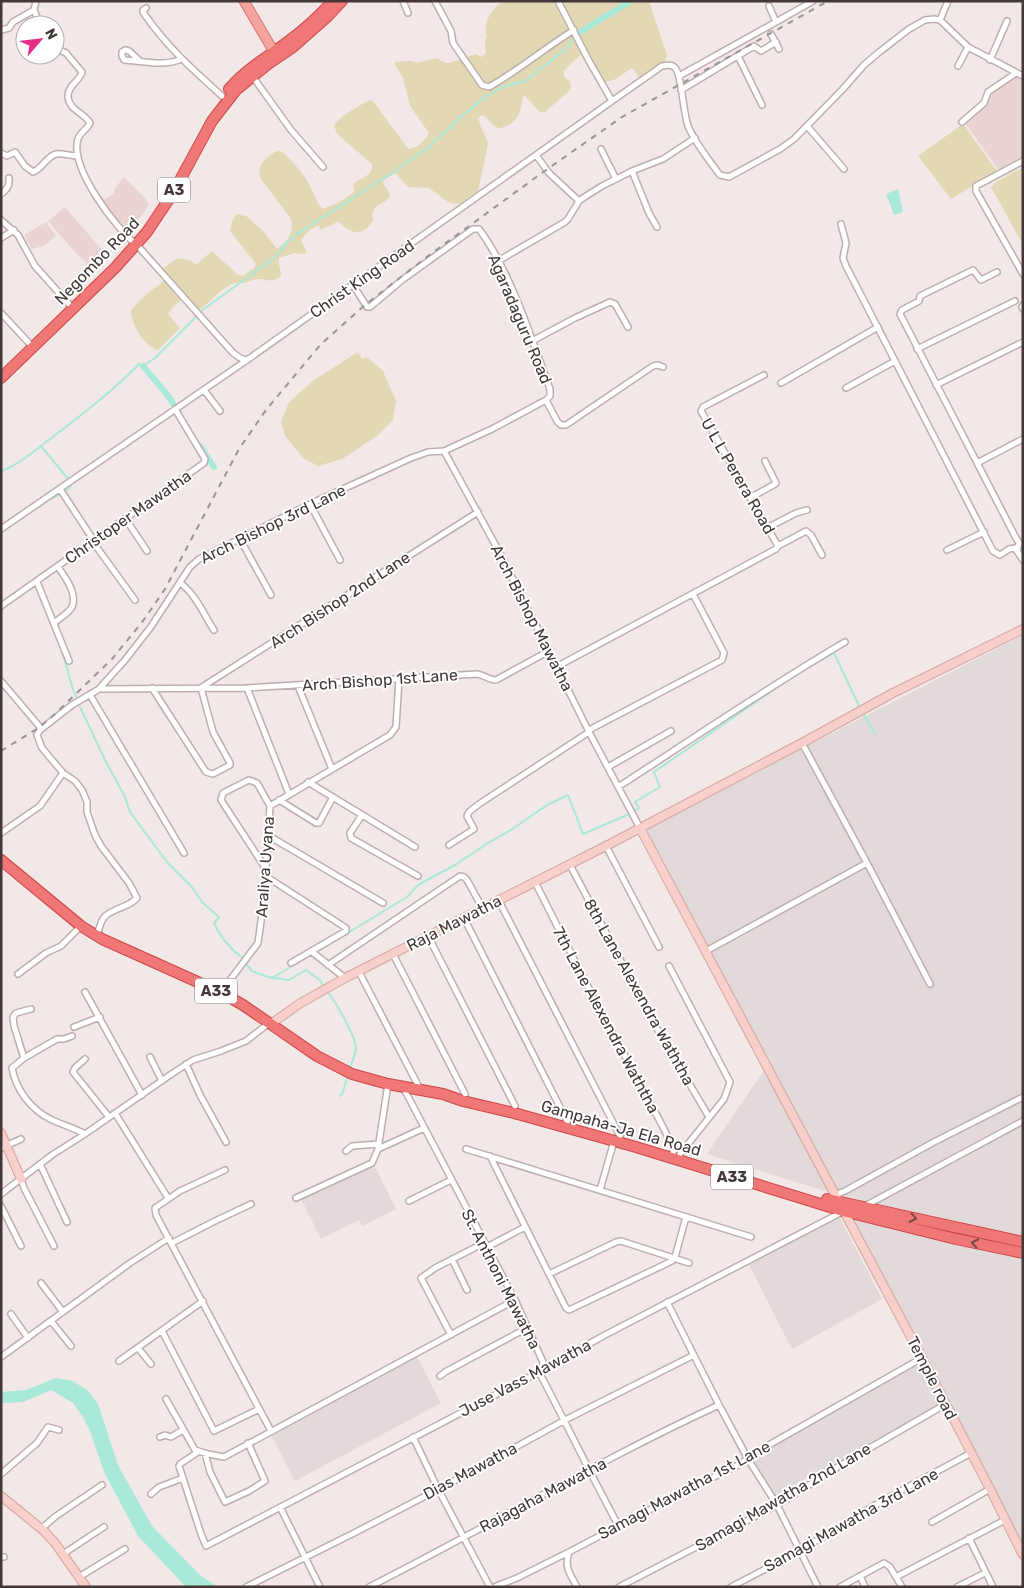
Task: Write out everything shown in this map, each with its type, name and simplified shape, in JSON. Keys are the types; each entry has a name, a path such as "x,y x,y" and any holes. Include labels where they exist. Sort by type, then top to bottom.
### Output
{"highway":[{"name":"Negombo Road","path":"1,369 153,224 173,193 212,121 236,90 337,2"},
{"name":"Negombo Road","path":"1,378 115,268 135,243 222,96 257,64 275,55"},
{"name":"Gampaha-Ja Ela Road","path":"1,860 81,926 96,936 220,992 254,1012 306,1049 336,1067 357,1076 388,1084 443,1094 463,1101 567,1124"},
{"name":"Gampaha-Ja Ela Road","path":"443,1094 465,1094 515,1106 567,1124 956,1239 1023,1253"},
{"name":"Gampaha-Ja Ela Road","path":"839,1203 1023,1242"}],"main road":[{"path":"244,1 275,55"}],"street":[{"path":"36,1 34,10 36,15"},
{"path":"403,1 408,14"},
{"path":"435,1 451,31 453,43 482,85 486,87 494,85 552,44 574,31"},
{"path":"558,1 612,101"},
{"path":"813,1 679,76 688,126 720,175 729,177 766,158 794,139 864,65 909,29 925,20 940,20 968,47 1023,76"},
{"path":"940,20 948,1"},
{"path":"768,6 776,22"},
{"path":"146,8 143,12 160,37 222,96"},
{"path":"1,30 6,30 13,22 34,10"},
{"path":"990,60 1007,21"},
{"path":"771,34 779,49"},
{"path":"681,90 754,46 761,51 776,42"},
{"path":"958,66 968,47"},
{"path":"65,53 82,72 81,77 73,85 68,96 71,105 87,118 90,124 78,139 78,156 87,181 123,233 135,243 236,355 248,360"},
{"path":"738,56 762,104"},
{"path":"140,61 164,63 176,62 181,59"},
{"name":"Christ King Road","path":"1,529 248,360 662,66 672,66 676,69 679,76"},
{"path":"962,122 984,103 988,92 1016,73"},
{"path":"253,77 291,130 323,167"},
{"path":"807,126 844,169"},
{"path":"498,261 565,222 579,201 602,186 632,171 663,159 695,138"},
{"path":"602,149 616,179"},
{"path":"1,153 6,156 16,152 25,166 33,172 57,154 78,156"},
{"path":"536,155 550,173 579,201"},
{"path":"1023,161 976,186 976,191 1023,274"},
{"path":"632,171 649,213 657,227"},
{"path":"1,194 8,188 9,178"},
{"path":"1,220 14,230 23,241 35,266 69,304"},
{"path":"841,224 846,243 843,258 846,266 994,551 1000,555 1009,549 1015,548 1023,560"},
{"name":"Agaradaguru Road","path":"353,285 362,302 367,307 370,306 402,280 473,229 479,229 498,261 532,341 550,389 550,396 492,429 444,450"},
{"path":"1,238 14,230"},
{"path":"997,272 981,280 973,270 920,296 918,301 902,310 900,314 1019,543 1016,550"},
{"path":"917,349 1015,301"},
{"path":"532,341 610,302 615,304 628,327"},
{"path":"1,313 29,343"},
{"path":"781,383 878,327"},
{"path":"936,385 1023,342"},
{"path":"846,388 895,361"},
{"path":"546,400 557,421 561,425 566,425 653,366 663,367"},
{"name":"U L L Perera Road","path":"558,666 776,549 778,546 701,412 703,408 764,375"},
{"path":"204,390 220,411"},
{"name":"Christoper Mawatha","path":"1,606 204,463 205,459 175,409"},
{"path":"977,463 1023,438"},
{"name":"Arch Bishop 3rd Lane","path":"99,689 150,628 194,562 310,504 411,458 428,452 444,450"},
{"name":"Arch Bishop Mawatha","path":"444,450 558,666 618,787"},
{"path":"750,498 776,483 765,461"},
{"path":"60,489 135,600"},
{"path":"310,504 340,560"},
{"path":"767,528 796,513 807,510"},
{"name":"Arch Bishop 2nd Lane","path":"201,688 478,512"},
{"path":"125,518 147,550"},
{"path":"778,546 806,531 811,535 822,555"},
{"path":"947,550 984,532"},
{"path":"240,539 271,595"},
{"path":"54,623 71,608 74,599 58,567"},
{"path":"37,582 69,661"},
{"path":"180,582 185,586 214,630"},
{"path":"449,845 474,829 467,816 474,808 589,731 722,660 724,653 693,594"},
{"name":"Raja Mawatha","path":"270,1023 345,978 570,865 901,689 1023,629"},
{"path":"640,828 618,787 787,676 845,642"},
{"name":"Arch Bishop 1st Lane","path":"99,689 298,686 477,674 491,680 496,680 549,651"},
{"name":"Araliya Uyana","path":"220,992 258,943 267,877 270,806 390,735 396,727 399,679"},
{"path":"1,681 37,722 40,730"},
{"path":"298,686 332,768"},
{"path":"152,688 206,772 213,774 230,765 230,762 213,732 201,688"},
{"path":"247,688 289,794"},
{"path":"96,936 103,918 132,904 137,898 136,894 95,835 82,790 75,781 63,773 42,748 37,735 40,730 72,705 99,689"},
{"path":"90,694 184,853"},
{"path":"608,767 671,731"},
{"path":"802,743 930,984"},
{"path":"1,833 40,806 63,773"},
{"path":"266,869 221,800 223,793 249,780 257,783 270,806"},
{"path":"308,782 415,846"},
{"path":"279,800 319,823 333,797"},
{"path":"362,815 350,833 351,838 418,876"},
{"name":"Temple road","path":"640,828 922,1358 1023,1555"},
{"path":"268,836 383,902"},
{"path":"606,846 659,947"},
{"path":"706,951 867,863"},
{"name":"8th Lane Alexendra Waththa","path":"570,865 656,1027 709,1117"},
{"path":"328,965 460,876 467,880 483,909"},
{"path":"267,877 346,928 346,930 291,963"},
{"name":"7th Lane Alexendra Waththa","path":"535,882 587,985 663,1127 676,1156"},
{"path":"499,901 617,1139 600,1190"},
{"path":"464,918 567,1124"},
{"path":"18,974 46,953 61,946 81,926"},
{"path":"428,936 515,1106"},
{"path":"310,952 345,978"},
{"path":"394,954 465,1094"},
{"path":"669,966 730,1082 724,1099 676,1156"},
{"path":"359,972 421,1090"},
{"path":"85,992 142,1094"},
{"path":"24,1058 13,1017 16,1013 31,1009"},
{"path":"74,1027 100,1017"},
{"path":"1,1194 40,1164 186,1064 246,1040 270,1023"},
{"path":"72,1036 57,1039 24,1058 12,1068 22,1095 40,1112 52,1120 85,1134"},
{"path":"150,1057 162,1081"},
{"path":"85,1059 73,1072 109,1117"},
{"path":"186,1064 200,1095 226,1142"},
{"path":"296,1198 372,1163 379,1146 388,1084"},
{"name":"St. Anthoni Mawatha","path":"403,1087 515,1300 543,1362 542,1369 539,1372 618,1526"},
{"name":"Juse Vass Mawatha","path":"183,1478 206,1546 539,1372 667,1302 839,1203 845,1191 934,1142 1023,1097"},
{"path":"115,1114 168,1198"},
{"path":"862,1208 1023,1121"},
{"path":"346,1151 352,1146 379,1146 424,1128"},
{"path":"1,1133 4,1147 54,1246"},
{"path":"4,1147 21,1140"},
{"path":"466,1148 751,1237"},
{"path":"490,1156 548,1274 568,1310 672,1261 675,1258 686,1217"},
{"path":"40,1164 67,1222"},
{"path":"225,1170 168,1198 155,1208 156,1215 271,1431"},
{"path":"409,1201 451,1180"},
{"path":"1,1357 130,1263 171,1240 251,1204"},
{"path":"1,1206 22,1246"},
{"path":"451,1335 422,1278 452,1259 525,1227"},
{"path":"548,1274 621,1241 689,1263"},
{"path":"452,1259 467,1290"},
{"path":"41,1283 63,1312"},
{"path":"166,1400 195,1450 205,1454 224,1456 515,1300"},
{"path":"120,1361 203,1302"},
{"path":"667,1302 719,1405 748,1459 776,1505 818,1587"},
{"path":"11,1314 28,1338"},
{"path":"51,1321 71,1346"},
{"path":"440,1376 528,1328"},
{"path":"162,1332 214,1431 259,1409"},
{"path":"138,1348 152,1364"},
{"name":"Dias Mawatha","path":"246,1587 438,1489 565,1420 694,1355"},
{"name":"Samagi Mawatha 1st Lane","path":"494,1587 517,1578 569,1552 748,1459 753,1454 922,1358"},
{"name":"Samagi Mawatha 2nd Lane","path":"619,1587 776,1505 946,1404"},
{"name":"Rajagaha Mawatha","path":"369,1587 588,1470 719,1405"},
{"path":"1,1474 38,1443 48,1427 59,1430"},
{"path":"160,1437 166,1435 171,1437 183,1430"},
{"path":"413,1437 438,1489 490,1587"},
{"path":"205,1454 210,1472 225,1502 265,1481 248,1444"},
{"path":"151,1494 159,1487 183,1478 180,1464 198,1452"},
{"name":"Samagi Mawatha 3rd Lane","path":"731,1587 971,1453"},
{"path":"41,1529 56,1516 102,1484"},
{"path":"932,1522 990,1490"},
{"path":"1,1496 56,1543 86,1587"},
{"path":"280,1507 320,1587"},
{"path":"896,1578 1005,1520"},
{"path":"63,1554 104,1527"},
{"path":"969,1538 993,1587"},
{"path":"79,1577 125,1549"},
{"path":"569,1552 566,1561 568,1570 577,1587"},
{"path":"840,1587 884,1563 890,1568 902,1587"},
{"path":"957,1587 985,1573"},
{"path":"860,1576 865,1587"}],"shaded area":[{"path":"503,1 649,1 667,55 665,61 639,77 632,68 614,80 605,82 588,52 580,55 564,71 564,77 570,81 571,87 569,91 545,112 540,112 523,96 517,117 506,127 496,127 481,115 478,119 488,143 478,191 459,204 448,202 429,188 408,187 395,173 384,180 383,183 390,197 374,208 373,221 362,231 352,231 337,222 321,230 318,225 310,230 301,240 307,253 294,253 279,258 281,276 272,280 257,279 246,283 230,285 200,310 185,296 168,314 180,328 158,350 143,340 133,322 131,310 145,295 164,281 163,268 178,258 189,260 195,264 212,251 238,275 242,276 254,268 256,264 230,231 232,221 237,214 246,216 264,232 277,249 287,240 292,228 291,219 261,179 260,169 266,158 279,150 288,157 304,176 317,202 323,209 336,204 353,193 353,184 369,174 372,164 337,134 334,125 346,114 370,100 373,101 409,149 418,146 429,133 410,106 403,78 395,62 411,61 418,63 436,58 450,63 476,54 481,57 486,54 487,22 491,12"},
{"path":"1016,76 1023,79 1023,158 999,171 965,123 988,102 989,94"},
{"path":"963,124 997,171 951,199 918,156"},
{"path":"1023,167 1023,245 991,187 996,182"},
{"path":"124,177 145,198 149,205 129,234 103,203 104,200 114,193 114,190"},
{"path":"898,189 903,212 894,215 886,194"},
{"path":"65,207 108,257 95,271 75,252 48,221"},
{"path":"46,222 56,236 43,246 32,249 24,235"},
{"path":"358,352 362,359 367,357 383,371 396,401 393,420 377,436 342,459 318,466 303,458 285,436 281,421 289,402 314,380"},
{"path":"1023,635 1023,1237 818,1189 707,1154 769,1063 646,829"},
{"path":"373,1163 396,1209 362,1226 359,1220 321,1239 301,1199"},
{"path":"839,1216 882,1299 792,1349 749,1265"},
{"path":"854,1218 889,1229 1023,1259 1023,1547 853,1227"},
{"path":"417,1357 441,1403 295,1481 271,1435"},
{"path":"920,1360 943,1403 773,1497 751,1456 907,1370 907,1367"},
{"path":"56,1378 73,1381 87,1390 98,1404 118,1465 152,1526 201,1576 218,1587 186,1587 138,1536 104,1472 90,1431 73,1403 51,1390 23,1402 1,1403 1,1392 26,1390"}],"waterway":[{"path":"575,35 631,1"},
{"path":"943,20 951,1"},
{"path":"1,471 33,452 73,421 107,394 139,364 143,366 155,358 204,309 274,258 289,240 430,146 485,97 503,87 527,80 570,45 574,37"},
{"path":"143,366 179,412"},
{"path":"41,446 69,480"},
{"path":"200,446 214,467"},
{"path":"65,491 70,488 71,484"},
{"path":"1,532 50,499 61,494"},
{"path":"24,593 36,585"},
{"path":"60,645 76,697"},
{"path":"809,667 834,653 859,706"},
{"path":"636,810 639,808 635,802 660,787 654,772 798,673"},
{"path":"80,707 125,797 130,812 167,862 191,886 203,903 219,917 214,923 216,928 226,942 241,957"},
{"path":"864,715 875,734"},
{"path":"318,951 407,897 418,885 455,865 547,805 568,795 583,834 627,815"},
{"path":"272,978 309,956"},
{"path":"247,965 252,971 268,977 289,980 306,970 320,980 324,987"},
{"path":"327,991 353,1036 356,1051 350,1068"},
{"path":"340,1096 347,1078"}],"railway":[{"path":"1,751 40,727 56,713 112,659 143,621 165,589 239,449 266,410 321,344 365,305 428,256 622,117 828,1"}]}
